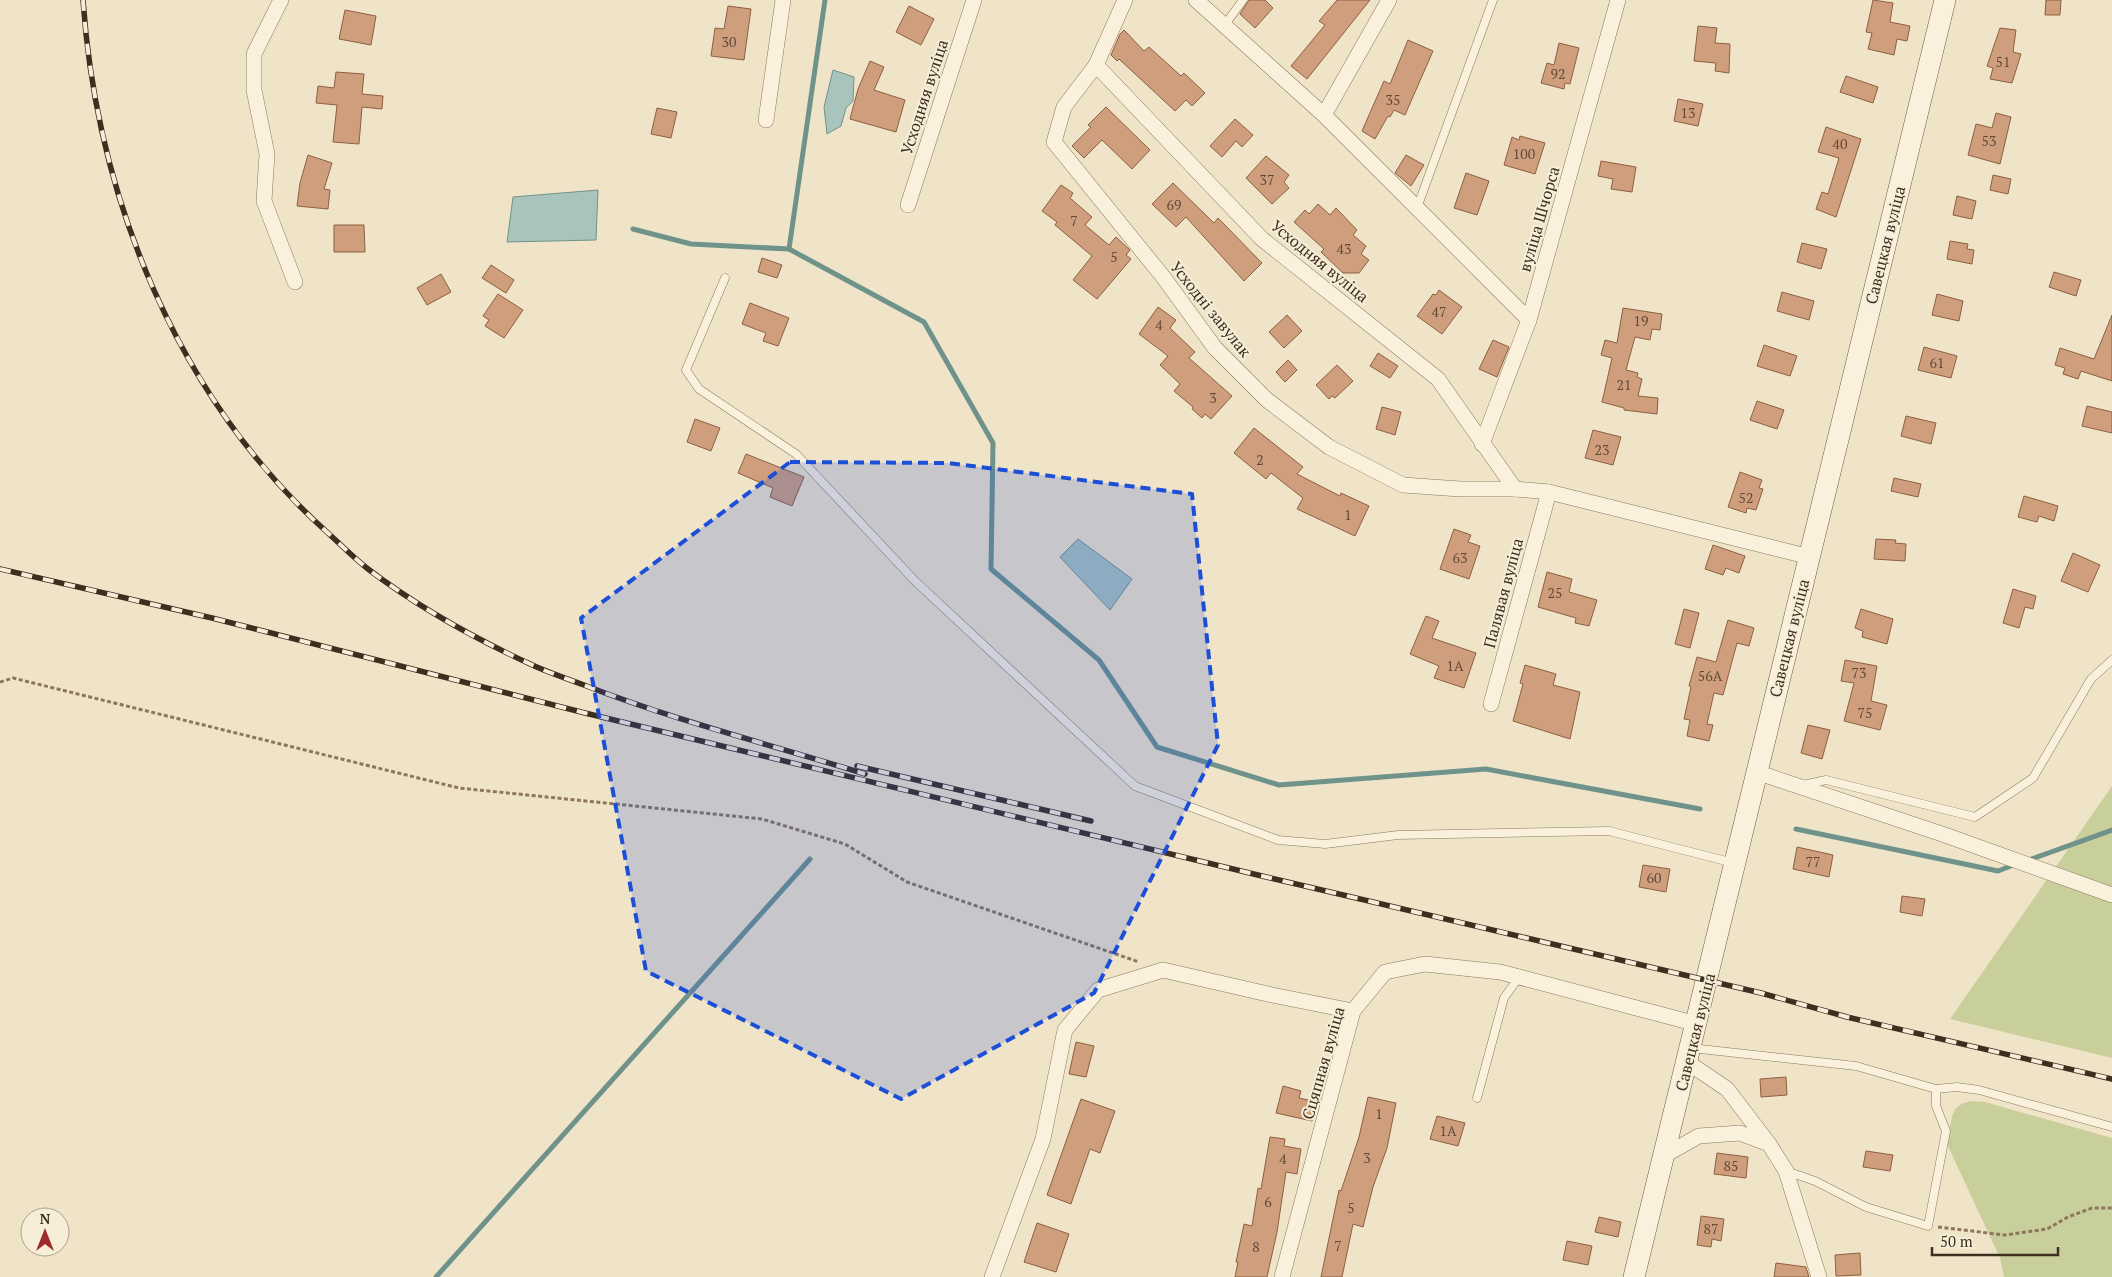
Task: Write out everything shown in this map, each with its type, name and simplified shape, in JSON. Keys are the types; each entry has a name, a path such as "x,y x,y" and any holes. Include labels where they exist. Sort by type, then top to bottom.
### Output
{"main road":[{"name":"Савецкая вуліца","path":"1634,1277 1945,0"}],"street":[{"path":"281,0 254,54 254,90 267,154 264,201 295,282"},
{"path":"766,120 783,0"},
{"name":"Усходняя вуліца","path":"908,205 974,0"},
{"path":"1096,65 1125,0"},
{"path":"1196,0 1324,115 1529,320"},
{"path":"1324,115 1389,0"},
{"name":"вуліца Шчорса","path":"1482,444 1529,320 1618,0"},
{"name":"Усходняя вуліца","path":"1096,65 1262,239 1438,379 1515,489"},
{"name":"Усходні завулак","path":"1096,65 1064,108 1054,142 1164,278 1216,348 1267,400 1329,447 1403,485 1460,490 1515,489 1549,492 1810,557"},
{"name":"Палявая вуліца","path":"1491,704 1549,492"},
{"path":"1756,772 1945,835 2112,895"},
{"name":"Сцяпная вуліца","path":"1282,1277 1354,1011 1385,972 1425,964 1500,972 1697,1024"},
{"path":"992,1277 1043,1139 1064,1030 1098,990 1163,970 1272,995 1354,1011"},
{"path":"1689,1055 1727,1090 1769,1144 1786,1171 1819,1277"},
{"path":"1665,1155 1700,1136 1740,1134 1769,1144"}],"lane":[{"path":"1224,26 1243,0"},
{"path":"1417,208 1493,0"},
{"path":"725,278 686,370 699,389 796,454 915,581 1135,786 1278,840 1325,844 1398,835 1609,831 1736,863"},
{"path":"1796,786 1826,780 1975,817 2033,778 2091,680 2112,660"},
{"path":"1478,1098 1504,998 1519,977"},
{"path":"1689,1055 1856,1066 1936,1090 1956,1087 1979,1090 2112,1127"},
{"path":"1786,1171 1815,1181 1866,1208 1928,1226 1946,1131 1936,1106 1936,1090"}],"path":[{"path":"0,682 13,678 459,788 762,819 845,844 907,882 1163,970"},
{"path":"1928,1226 2005,1235 2047,1229 2068,1217 2092,1208 2112,1208"}],"highlighted area":[{"path":"790,462 948,463 1192,494 1218,745 1094,993 901,1099 646,971 581,618"}],"green space":[{"path":"2112,786 2112,1058 1950,1019"},
{"path":"1972,1101 1985,1102 2112,1138 2112,1277 2004,1277 2000,1258 1947,1144 1952,1116 1956,1108 1963,1103"}],"water":[{"path":"833,70 854,77 853,101 846,108 841,126 827,134 824,107"},
{"path":"598,190 596,240 507,242 513,197"},
{"path":"1078,539 1132,579 1110,610 1060,557"}],"building":[{"path":"1249,0 1265,0 1273,8 1255,28 1240,14"},
{"path":"1337,0 1370,0 1307,79 1291,66 1325,25 1319,21"},
{"path":"1873,0 1893,3 1890,22 1910,26 1907,41 1897,39 1894,55 1868,49 1872,33 1866,32"},
{"path":"2046,0 2061,0 2060,15 2045,15"},
{"path":"728,6 751,9 744,60 711,56 715,28 724,29"},
{"path":"909,6 934,19 921,45 896,32"},
{"path":"345,10 376,16 371,45 339,39"},
{"path":"1698,26 1717,28 1715,43 1730,44 1729,73 1715,71 1716,63 1694,61"},
{"path":"2000,28 2016,30 2013,52 2021,54 2012,83 1990,79 1993,68 1987,66"},
{"path":"1124,30 1144,51 1149,47 1181,76 1184,73 1205,93 1192,106 1186,100 1175,111 1119,59 1117,61 1111,55 1120,34"},
{"path":"1408,40 1433,51 1405,115 1394,110 1390,117 1388,116 1375,139 1362,131 1384,81 1390,84"},
{"path":"1559,43 1579,48 1570,84 1565,83 1564,89 1541,83 1547,63 1554,65"},
{"path":"870,61 884,67 874,90 905,100 896,132 850,119 858,89"},
{"path":"336,72 364,74 362,94 383,96 382,109 362,107 359,144 333,142 337,105 316,103 318,86 334,88"},
{"path":"1846,76 1878,87 1873,103 1840,92"},
{"path":"1678,99 1703,104 1698,126 1674,121"},
{"path":"1106,107 1150,150 1132,169 1102,140 1084,158 1072,146 1091,127 1088,125"},
{"path":"657,108 677,112 671,138 651,134"},
{"path":"1996,113 2011,117 2000,164 1968,155 1976,124 1992,128"},
{"path":"1235,119 1253,135 1242,147 1236,141 1222,157 1210,146"},
{"path":"1826,127 1861,139 1836,217 1816,209 1822,192 1828,194 1839,158 1818,152"},
{"path":"1520,136 1545,143 1535,174 1504,165 1512,137 1519,140"},
{"path":"308,155 332,163 324,189 330,190 328,209 297,206 300,183"},
{"path":"1406,155 1424,165 1411,186 1395,173"},
{"path":"1266,156 1289,175 1284,182 1289,188 1272,204 1246,178"},
{"path":"1601,161 1636,167 1632,192 1611,189 1613,179 1598,176"},
{"path":"1466,173 1489,181 1477,215 1454,208"},
{"path":"1993,175 2011,179 2008,194 1990,190"},
{"path":"1173,183 1214,223 1218,218 1262,263 1244,281 1186,217 1176,227 1152,204"},
{"path":"1061,185 1073,193 1070,198 1092,217 1085,225 1109,245 1116,237 1130,250 1126,255 1131,259 1097,299 1073,280 1092,256 1055,225 1057,222 1042,211"},
{"path":"1957,196 1976,201 1972,219 1953,215"},
{"path":"1318,204 1330,215 1336,208 1357,230 1353,235 1366,246 1361,254 1369,260 1359,273 1343,273 1321,252 1324,249 1294,222 1305,210 1309,214"},
{"path":"334,225 364,225 365,252 334,252"},
{"path":"1950,241 1968,244 1967,249 1974,250 1972,264 1947,259"},
{"path":"1802,243 1827,249 1821,269 1797,262"},
{"path":"762,258 782,265 777,278 758,272"},
{"path":"491,265 514,280 506,293 482,278"},
{"path":"2054,272 2081,280 2076,296 2049,287"},
{"path":"441,274 451,292 427,305 417,288"},
{"path":"1439,290 1462,307 1442,334 1417,316 1433,294 1436,295"},
{"path":"1782,292 1814,301 1809,320 1777,311"},
{"path":"498,294 523,310 504,338 485,326 489,320 483,316"},
{"path":"1937,294 1963,301 1959,321 1932,315"},
{"path":"750,303 789,318 778,346 763,341 766,333 742,324"},
{"path":"1158,307 1176,320 1170,328 1195,352 1189,358 1232,396 1211,419 1205,414 1202,418 1192,409 1193,407 1174,391 1180,384 1160,365 1168,356 1139,334"},
{"path":"1623,308 1662,314 1660,330 1652,329 1650,340 1635,337 1626,370 1638,373 1637,377 1642,379 1638,396 1658,398 1657,414 1624,410 1624,408 1602,402 1612,358 1601,355 1605,340 1617,343"},
{"path":"1287,315 1302,331 1284,348 1269,332"},
{"path":"2112,315 2112,381 2081,371 2078,379 2063,374 2065,368 2055,365 2060,348 2094,359"},
{"path":"1493,340 1509,347 1497,377 1479,369"},
{"path":"1764,345 1797,356 1790,376 1757,366"},
{"path":"1924,347 1957,356 1951,378 1918,370"},
{"path":"1378,353 1398,366 1390,378 1370,366"},
{"path":"1288,360 1297,370 1285,382 1276,372"},
{"path":"1337,365 1353,381 1335,398 1332,396 1329,399 1316,385"},
{"path":"1757,401 1784,410 1777,429 1750,420"},
{"path":"2087,406 2112,412 2112,433 2082,426"},
{"path":"1382,407 1401,412 1395,435 1376,429"},
{"path":"1906,416 1936,423 1931,444 1901,436"},
{"path":"695,419 720,428 711,451 687,442"},
{"path":"1254,428 1303,467 1297,474 1340,496 1341,493 1369,506 1355,536 1297,509 1303,498 1271,473 1266,479 1234,453"},
{"path":"1593,430 1621,437 1613,465 1585,458"},
{"path":"746,454 804,477 792,506 770,497 773,488 738,473"},
{"path":"1740,472 1762,480 1759,488 1763,489 1756,510 1747,508 1746,513 1728,507"},
{"path":"1894,478 1921,484 1918,497 1891,491"},
{"path":"2024,496 2058,506 2054,521 2039,516 2037,522 2018,517"},
{"path":"1454,529 1471,535 1468,542 1480,546 1469,579 1440,569"},
{"path":"1876,539 1896,540 1895,543 1906,544 1905,561 1874,559"},
{"path":"1713,545 1745,556 1739,573 1726,568 1723,575 1705,569"},
{"path":"2073,553 2100,565 2088,592 2061,581"},
{"path":"1547,572 1572,579 1569,592 1597,600 1589,626 1575,623 1576,618 1538,607"},
{"path":"2013,589 2036,596 2033,609 2025,607 2019,628 2003,623"},
{"path":"1684,609 1699,613 1690,648 1675,644"},
{"path":"1861,609 1893,619 1887,644 1862,637 1863,631 1855,628"},
{"path":"1426,616 1439,621 1432,638 1476,653 1464,688 1434,678 1439,666 1410,654"},
{"path":"1728,620 1754,628 1749,646 1737,643 1723,695 1714,693 1707,724 1713,725 1709,741 1687,736 1690,720 1684,719 1691,687 1689,686 1697,657 1716,662"},
{"path":"1845,660 1877,666 1871,701 1887,705 1880,730 1844,721 1854,683 1841,681"},
{"path":"1525,665 1556,674 1553,685 1580,692 1570,739 1513,721 1523,684 1520,683"},
{"path":"1808,725 1830,730 1822,759 1801,753"},
{"path":"1797,847 1833,855 1829,877 1793,869"},
{"path":"1643,865 1670,869 1666,892 1639,887"},
{"path":"1902,896 1925,899 1922,916 1900,912"},
{"path":"1076,1042 1094,1046 1086,1077 1069,1074"},
{"path":"1786,1077 1787,1095 1761,1097 1760,1079"},
{"path":"1283,1086 1301,1091 1299,1098 1317,1102 1312,1121 1276,1113"},
{"path":"1368,1097 1396,1103 1387,1148 1373,1187 1363,1227 1353,1224 1342,1277 1321,1277 1339,1190 1341,1191 1359,1137"},
{"path":"1081,1099 1115,1111 1100,1153 1090,1149 1071,1204 1047,1195"},
{"path":"1437,1116 1465,1123 1458,1146 1430,1139"},
{"path":"1270,1137 1285,1139 1284,1146 1301,1149 1297,1174 1286,1172 1277,1232 1267,1277 1235,1277 1238,1262 1236,1262 1244,1224 1252,1226 1258,1188 1261,1189"},
{"path":"1866,1151 1893,1155 1890,1171 1863,1167"},
{"path":"1717,1153 1748,1157 1746,1178 1714,1174"},
{"path":"1701,1216 1724,1219 1721,1241 1712,1239 1711,1247 1697,1245"},
{"path":"1599,1217 1621,1222 1618,1237 1595,1232"},
{"path":"1037,1223 1069,1234 1056,1272 1024,1262"},
{"path":"1567,1241 1592,1246 1588,1265 1563,1260"},
{"path":"1860,1253 1861,1275 1836,1276 1835,1255"},
{"path":"1776,1263 1806,1267 1809,1277 1774,1277"}],"waterway":[{"path":"789,249 825,0"},
{"path":"633,229 691,244 789,249 924,322 993,443 991,569 1099,660 1157,747 1279,785 1486,769 1700,809"},
{"path":"1796,829 1998,871 2016,864"},
{"path":"2026,861 2112,830"},
{"path":"436,1277 810,859"}],"railway":[{"path":"83,0 91,74 106,148 127,220 154,290 188,358 228,421 275,479 328,533 368,569 426,609 466,632 535,666 654,710 865,774"},
{"path":"0,569 212,618 585,713 1262,876 1761,993 1847,1017 2112,1079"},
{"path":"857,766 1091,821"}]}
